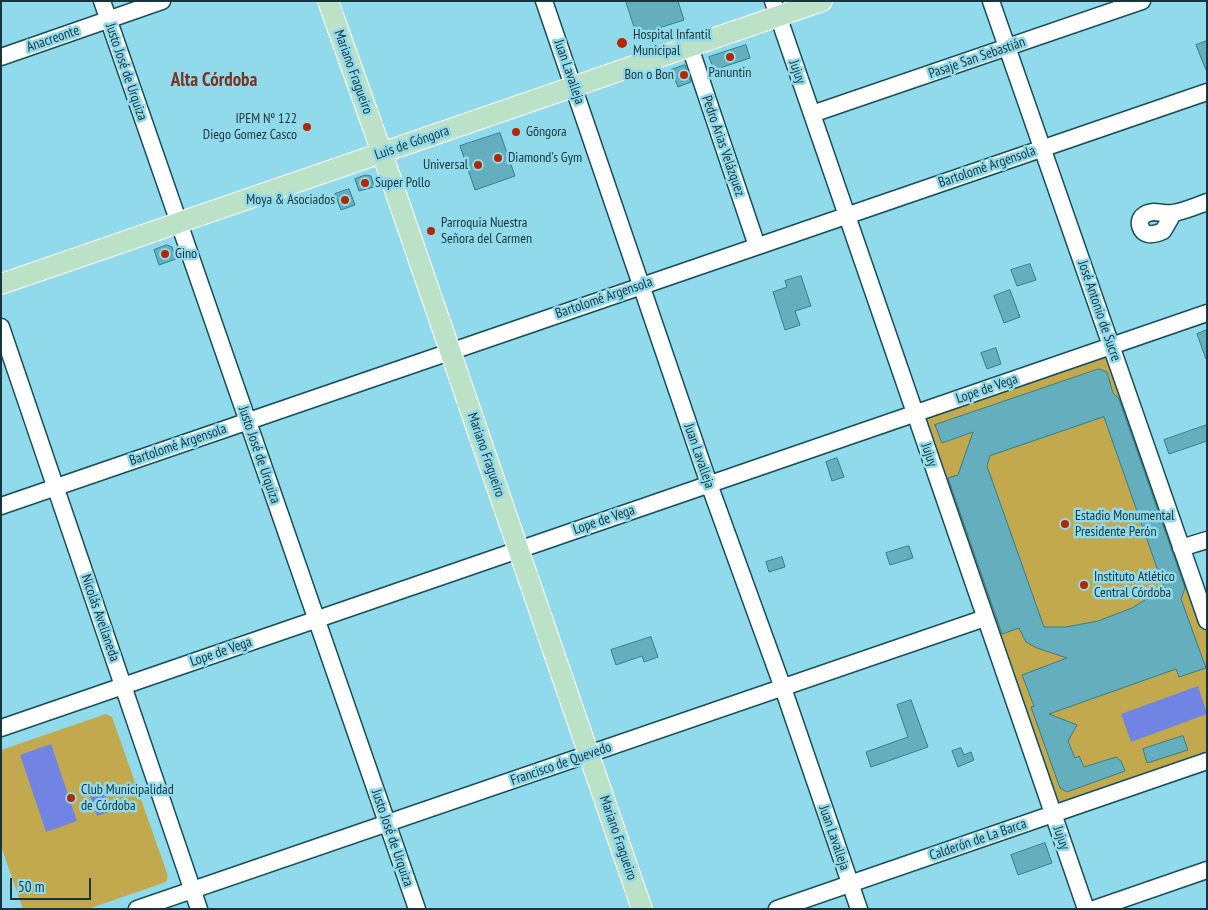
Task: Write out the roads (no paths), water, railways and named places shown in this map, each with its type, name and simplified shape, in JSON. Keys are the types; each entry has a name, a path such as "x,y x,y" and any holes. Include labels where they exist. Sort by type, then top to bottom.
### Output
{"main road":[{"name":"Mariano Fragueiro","path":"328,1 451,351 642,909"},
{"name":"Luis de Góngora","path":"1,284 690,47 776,9 822,1"}],"street":[{"name":"Justo José de Urquiza","path":"102,1 417,909"},
{"name":"Anacreonte","path":"1,57 162,1"},
{"name":"Juan Lavalleja","path":"544,1 709,484 783,688 859,909"},
{"name":"José Antonio de Sucre","path":"991,1 1207,622"},
{"name":"Pasaje San Sebastián","path":"812,114 1142,1"},
{"name":"Jujuy","path":"776,9 1086,909"},
{"name":"Pedro Arias Velázquez","path":"690,47 756,246"},
{"name":"Bartolomé Argensola","path":"1,506 1207,92"},
{"path":"1172,214 1207,202"},
{"name":"Lope de Vega","path":"1,728 1207,313"},
{"name":"Nicolás Avellaneda","path":"1,327 199,909"},
{"path":"1181,548 1207,540"},
{"name":"Francisco de Quevedo","path":"137,909 985,618"},
{"name":"Calderón de La Barca","path":"777,909 1207,762"},
{"path":"1094,909 1207,870"}],"water":[{"path":"1198,686 1207,714 1131,742 1121,714"},
{"path":"51,744 77,821 46,832 20,755"},
{"path":"103,785 112,811 97,816 88,790"}],"place":[{"name":"Hospital Infantil Municipal","path":"622,43"},
{"name":"Panuntin","path":"730,57"},
{"name":"Bon o Bon","path":"684,75"},
{"name":"IPEM Nº 122 Diego Gomez Casco","path":"307,127"},
{"name":"Gōngora","path":"516,132"},
{"name":"Diamond's Gym","path":"498,158"},
{"name":"Universal","path":"478,165"},
{"name":"Super Pollo","path":"365,183"},
{"name":"Moya & Asociados","path":"345,200"},
{"name":"Parroquia Nuestra Señora del Carmen","path":"431,231"},
{"name":"Gino","path":"165,254"},
{"name":"Estadio Monumental Presidente Perón","path":"1065,524"},
{"name":"Instituto Atlético Central Córdoba","path":"1084,585"},
{"name":"Club Municipalidad de Córdoba","path":"71,798"}],"district":[{"name":"Alta Córdoba","path":"214,81"}]}
